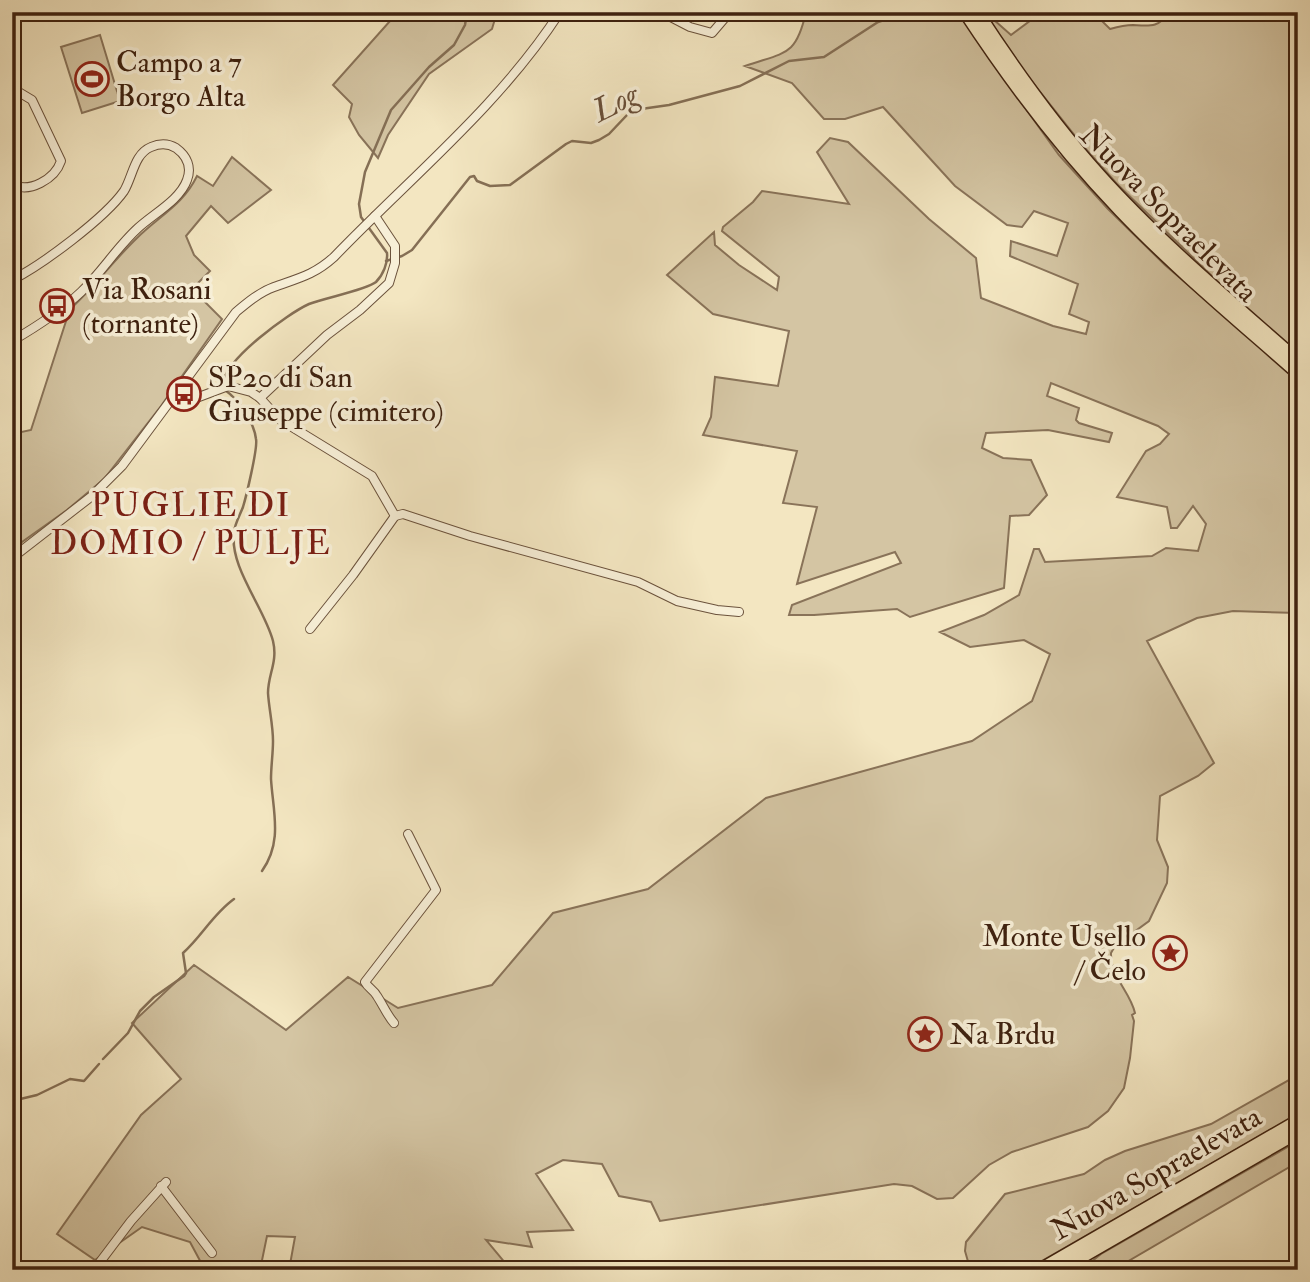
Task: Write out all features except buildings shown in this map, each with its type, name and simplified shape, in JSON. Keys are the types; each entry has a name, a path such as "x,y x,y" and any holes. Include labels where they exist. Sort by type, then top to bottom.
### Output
{"highway":[{"name":"Nuova Sopraelevata","path":"965,12 994,47"},
{"name":"Nuova Sopraelevata","path":"977,12 994,47 1038,116 1093,182 1149,239 1298,361"},
{"name":"Nuova Sopraelevata","path":"1207,287 1298,373"},
{"name":"Nuova Sopraelevata","path":"1040,1270 1298,1121"},
{"name":"Nuova Sopraelevata","path":"1059,1270 1298,1132"}],"street":[{"path":"12,558 109,481 139,445 236,312 273,287 307,277 322,268 505,85 535,49 560,12"},
{"path":"661,12 690,27 712,33 730,12"},
{"path":"12,88 32,100 60,158 60,165 33,187 18,188 12,184"},
{"path":"12,281 34,269 113,204 124,190 138,158 146,149 163,144 172,145 188,160 190,170 182,190 135,230 81,292 56,313 12,341"},
{"path":"260,398 327,335 390,283 396,258 395,246 375,216"},
{"path":"171,399 176,402 190,401 228,386 251,392 279,419 372,476 395,516"},
{"path":"310,629 353,576 395,516 403,514 470,536 638,582 677,601 739,612"},
{"path":"394,1023 381,1007 377,995 366,987 365,982 436,890 408,834"},
{"path":"94,1270 163,1184 212,1254"}],"shaded area":[{"path":"398,12 497,12 492,29 429,74 388,135 378,158 359,135 349,117 352,104 333,85"},
{"path":"806,12 985,12 1011,35 1042,12 1083,12 1102,21 1110,29 1127,25 1154,25 1162,21 1169,12 1298,12 1298,613 1233,611 1197,618 1147,641 1214,763 1198,776 1160,796 1157,840 1168,867 1167,883 1149,921 1115,946 1111,953 1117,977 1135,1013 1132,1015 1134,1021 1130,1058 1124,1088 1108,1111 1088,1127 1012,1152 989,1165 953,1198 937,1199 912,1186 894,1184 660,1221 651,1202 619,1196 602,1164 563,1160 536,1174 573,1230 527,1232 532,1247 486,1240 511,1270 289,1270 295,1237 267,1236 260,1270 205,1270 190,1242 142,1227 95,1260 57,1234 141,1115 181,1079 132,1023 194,965 286,1030 348,977 398,1008 492,985 553,913 648,889 766,798 972,741 1032,701 1050,654 1024,640 970,647 940,632 984,615 1019,595 1034,549 1039,549 1045,562 1152,556 1166,548 1198,551 1206,524 1193,506 1177,528 1171,528 1167,507 1117,497 1146,451 1160,444 1169,434 1158,426 1051,383 1047,396 1079,408 1076,420 1079,423 1112,433 1109,442 1048,430 986,433 982,448 1003,458 1031,460 1047,495 1029,515 1010,516 1004,588 910,617 897,609 789,615 792,605 901,563 895,552 797,584 817,507 783,503 797,451 703,435 711,417 715,377 778,386 789,331 713,314 667,275 714,232 715,245 777,290 779,277 722,231 723,227 762,191 849,204 817,152 830,138 848,142 929,219 976,258 981,298 1053,326 1086,334 1089,322 1069,314 1078,284 1010,256 1011,241 1057,256 1068,223 1034,211 1022,227 1007,225 955,186 883,107 845,119 824,119 792,83 745,66 787,51 802,27","holes":["985,52 1025,73 1117,184 1214,278 1200,295 1108,209 1059,155"]},
{"name":"Campo a 7 Borgo Alta","path":"100,35 120,101 82,113 61,47"},
{"path":"232,157 271,190 228,223 211,206 186,236 194,255 210,271 192,289 222,319 161,406 104,479 67,510 12,549 12,434 31,430 67,318 66,313 137,238 178,203 197,176 213,186"},
{"path":"1298,1075 1298,1114 1026,1270 966,1270 969,1265 965,1251 966,1242 1005,1194 1084,1174 1125,1151 1211,1124"},
{"path":"1298,1141 1298,1162 1113,1270 1081,1270 1101,1254"}],"waterway":[{"path":"223,383 227,373 246,350 287,317 309,304 371,285 381,276 387,253 361,217 359,204 365,172 391,110 429,67 454,45 465,25 467,12"},
{"name":"Log","path":"386,261 412,250 470,177 474,176 477,181 490,186 510,185 566,144 572,141 591,143 609,134 634,110 669,105 740,86 789,61 824,57 878,22 896,16 897,12"},
{"path":"225,390 245,412 256,439 254,462 235,529 234,545 242,573 269,628 274,648 268,693 273,735 271,779 275,837 273,849 262,871"},
{"path":"103,1059 128,1033 140,1011 154,997 184,976 186,973 183,953 234,899"},
{"path":"12,1101 37,1095 70,1079 84,1081 99,1064"}],"place":[{"name":"Campo a 7 Borgo Alta","path":"92,79"},
{"name":"Via Rosani (tornante)","path":"57,306"},
{"name":"SP20 di San Giuseppe (cimitero)","path":"184,394"},
{"name":"Monte Usello / Čelo","path":"1170,953"},
{"name":"Na Brdu","path":"925,1034"}],"district":[{"name":"PUGLIE DI DOMIO / PULJE","path":"191,523"}]}
